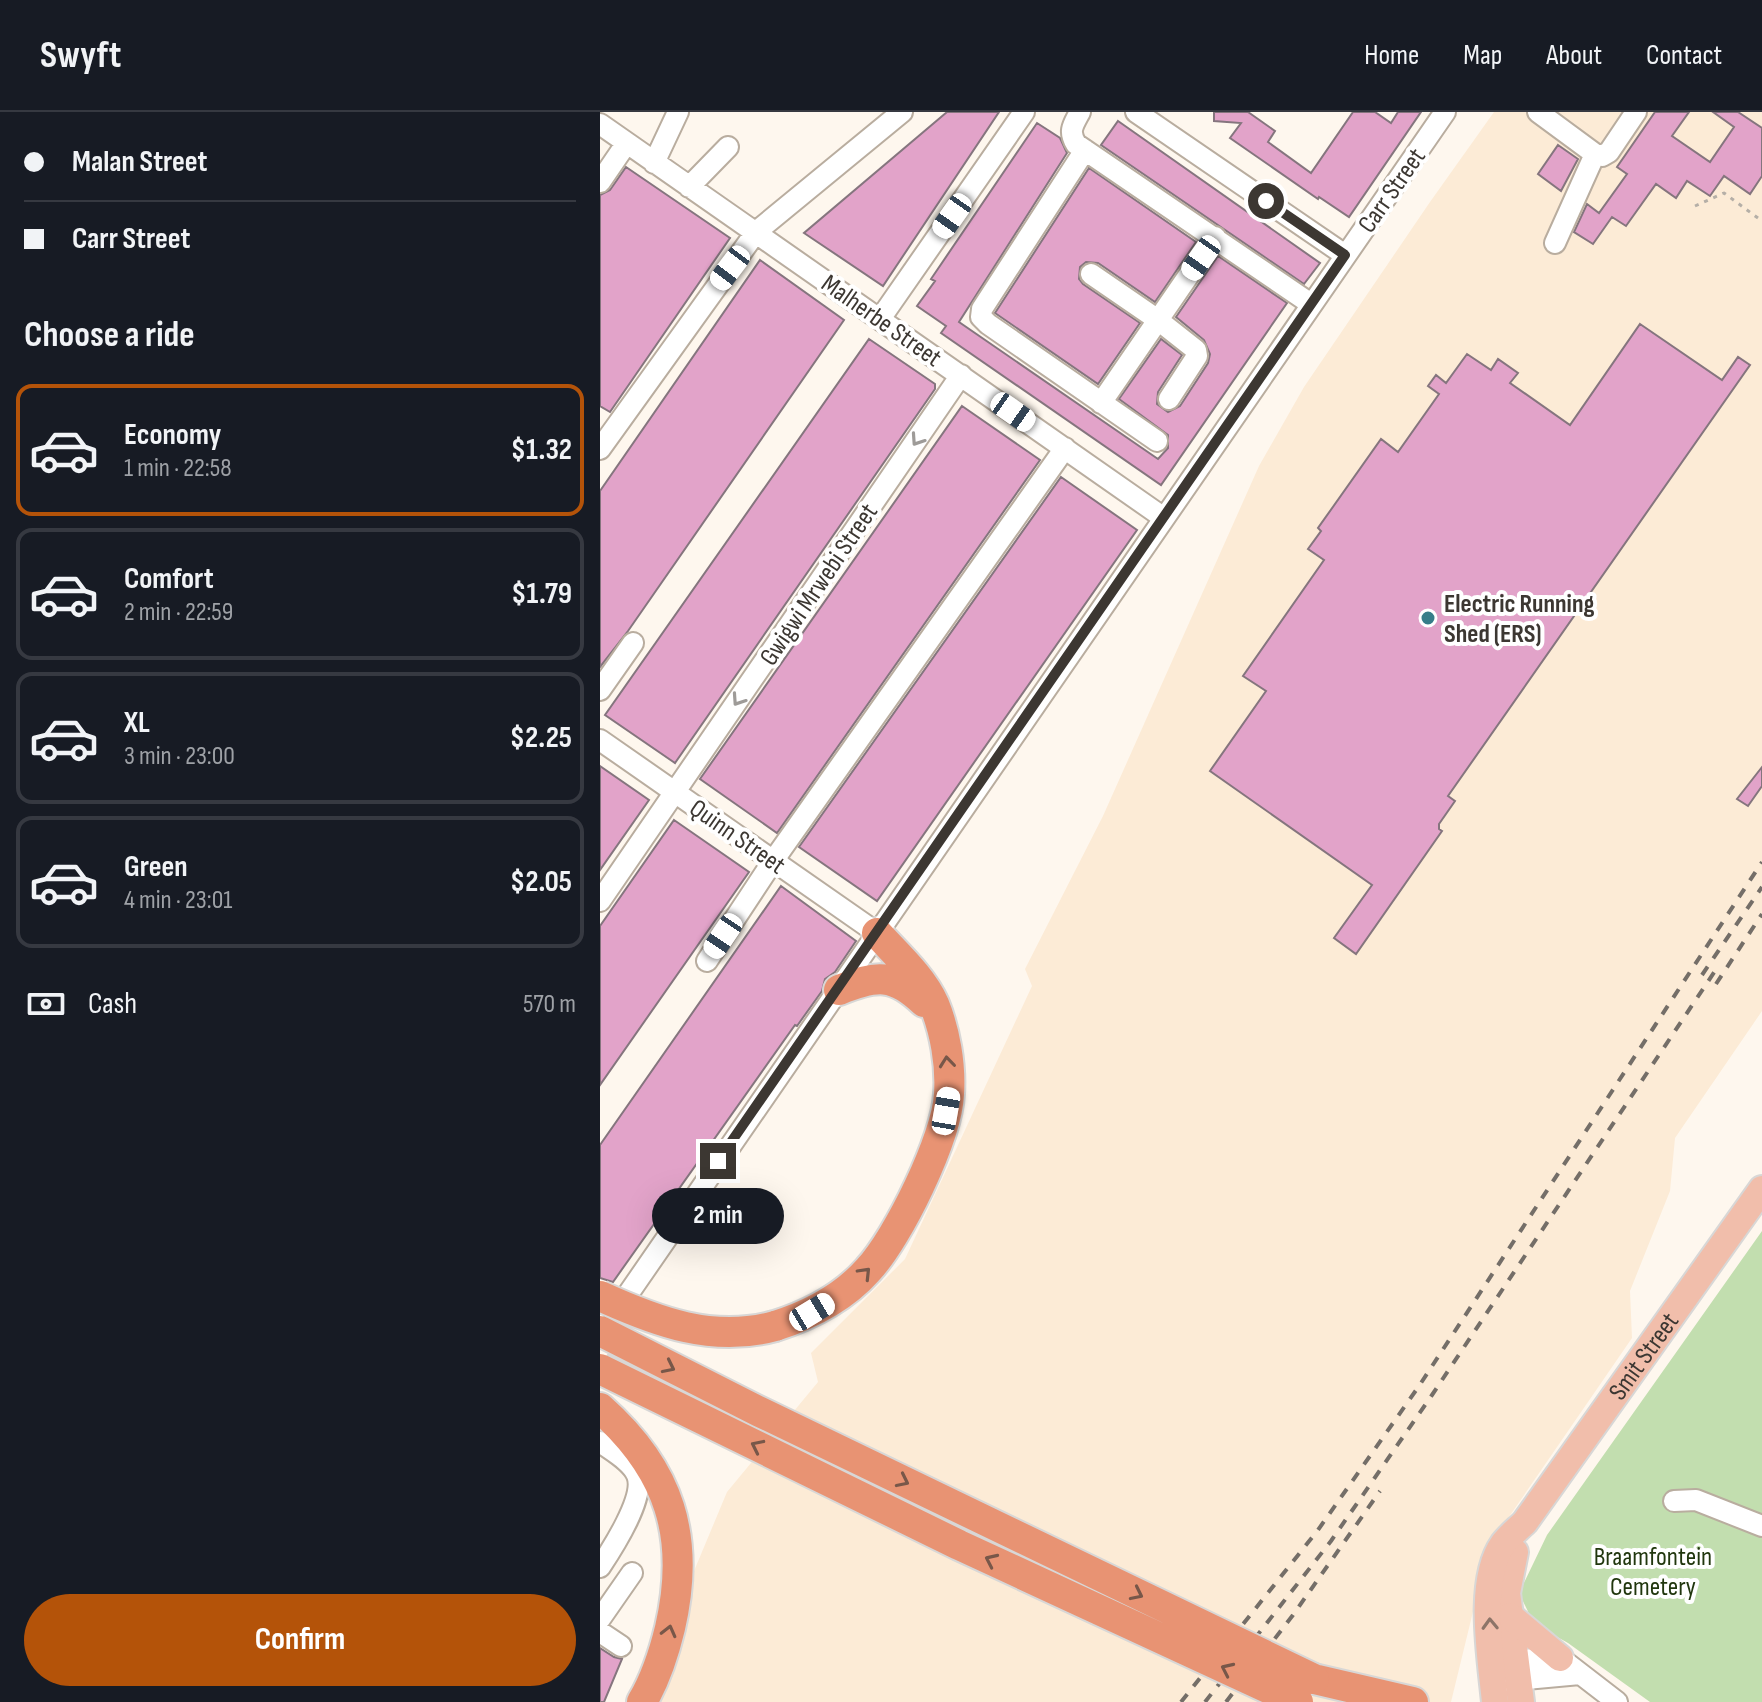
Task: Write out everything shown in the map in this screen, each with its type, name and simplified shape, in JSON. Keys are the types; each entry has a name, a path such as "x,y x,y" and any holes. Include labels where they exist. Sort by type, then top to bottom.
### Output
{"highway":[{"path":"603,1317 660,1321 707,1332 758,1330 812,1312 850,1288 869,1270 896,1230 926,1169 949,1094 943,1036 937,1014 924,987 877,933"},
{"path":"839,990 863,980 890,979 908,986 937,1014"},
{"path":"603,1317 760,1412 1306,1691 1413,1702"},
{"path":"600,1369 959,1545 1306,1691 1365,1702"},
{"path":"600,1408 638,1449 670,1505 677,1530 679,1568 675,1606 667,1640 642,1702"}],"main road":[{"name":"Smit Street","path":"1506,1681 1489,1587 1498,1553 1504,1542 1525,1522 1762,1189"},
{"name":"Smit Street","path":"1506,1681 1510,1616 1507,1593 1510,1569 1525,1522"},
{"path":"1510,1616 1570,1666"}],"street":[{"path":"654,163 678,112"},
{"path":"600,449 607,424 756,232 902,112"},
{"path":"880,319 1024,112"},
{"path":"1080,112 1071,129 1076,144 1311,304"},
{"path":"1136,112 1340,252"},
{"name":"Carr Street","path":"603,1317 839,990 1311,304 1340,252 1445,112"},
{"path":"1538,112 1602,156 1609,152 1636,112"},
{"name":"Malherbe Street","path":"600,124 1164,518"},
{"path":"600,182 626,144"},
{"path":"689,187 728,147"},
{"path":"1085,150 982,309 981,317 1157,441"},
{"path":"1555,243 1595,154"},
{"path":"1101,403 1215,237"},
{"path":"1091,274 1196,350 1197,356 1169,399"},
{"name":"Gwigwi Mrwebi Street","path":"600,901 961,375"},
{"path":"707,961 773,861 1065,448"},
{"path":"600,690 633,643"},
{"name":"Quinn Street","path":"600,740 877,933"},
{"path":"600,1442 629,1464 637,1474 639,1483 624,1527 600,1567"},
{"path":"1674,1501 1696,1500 1762,1526"},
{"path":"600,1619 632,1573"},
{"path":"600,1632 621,1646"},
{"path":"1506,1681 1570,1666 1617,1702"}],"path":[{"path":"1695,206 1724,193 1762,221"}],"shaded area":[{"path":"1494,112 1762,112 1762,1011 1675,1138 1670,1191 1630,1291 1632,1338 1489,1546 1451,1702 657,1702 689,1583 727,1492 818,1382 811,1353 905,1259 1032,986 1025,969 1103,816 1259,466 1304,387"}],"green space":[{"name":"Braamfontein Cemetery","path":"1762,1231 1762,1702 1650,1702 1568,1643 1534,1624 1519,1593 1547,1535"}],"building":[{"path":"947,112 999,112 883,286 804,233"},
{"path":"1214,112 1248,112 1275,131 1268,142 1311,173 1353,112 1375,112 1391,123 1398,112 1421,112 1349,217 1230,138 1241,123 1214,121"},
{"path":"1655,112 1689,112 1672,136 1710,162 1734,127 1713,112 1738,112 1762,128 1762,176 1750,194 1724,176 1710,196 1687,181 1676,198 1656,184 1626,226 1612,217 1593,244 1574,232 1587,204 1599,213 1627,174 1617,167"},
{"path":"1118,121 1320,263 1304,284 1101,145"},
{"path":"1037,123 1060,138 1067,153 959,322 1158,459 1168,448 1168,435 1119,399 1161,339 1182,355 1158,392 1157,404 1168,412 1180,406 1208,363 1210,354 1204,340 1176,317 1218,256 1287,303 1161,485 941,333 946,326 917,306 935,281 931,279"},
{"path":"1558,145 1578,159 1561,191 1538,174"},
{"path":"626,167 730,238 610,412 600,406 600,195 610,190"},
{"path":"1089,168 1196,242 1155,302 1098,263 1086,262 1080,267 1079,279 1083,284 1140,323 1098,384 995,313"},
{"path":"760,260 844,320 600,667 600,491"},
{"name":"Electric Running Shed (ERS)","path":"1640,324 1722,380 1738,357 1750,365 1448,796 1455,801 1439,824 1442,831 1356,954 1334,938 1372,885 1210,771 1266,691 1243,676 1324,560 1308,549 1321,531 1318,528 1381,439 1398,452 1439,394 1428,386 1436,375 1446,383 1467,354 1491,370 1498,359 1518,373 1510,383 1570,425"},
{"path":"869,339 935,384 935,389 675,763 605,715"},
{"path":"962,406 1040,460 777,833 700,779"},
{"path":"1061,477 1137,530 877,901 799,847"},
{"path":"600,766 649,800 600,870"},
{"path":"1762,767 1762,786 1748,806 1737,799"},
{"path":"674,820 749,872 600,1085 600,926"},
{"path":"781,886 856,941 835,972 825,979 822,991 613,1282 600,1278 600,1145"},
{"path":"600,1648 622,1659 604,1702 600,1702"}],"railway":[{"path":"1181,1702 1318,1530 1419,1386 1762,862"},
{"path":"1702,975 1762,887"},
{"path":"1716,984 1762,914"},
{"path":"1205,1702 1331,1541 1717,968"},
{"path":"1226,1702 1293,1615 1380,1491"}],"place":[{"name":"Electric Running Shed (ERS)","path":"1428,618"}],"route":[{"path":"718,1161 1345,255 1266,201"}]}
